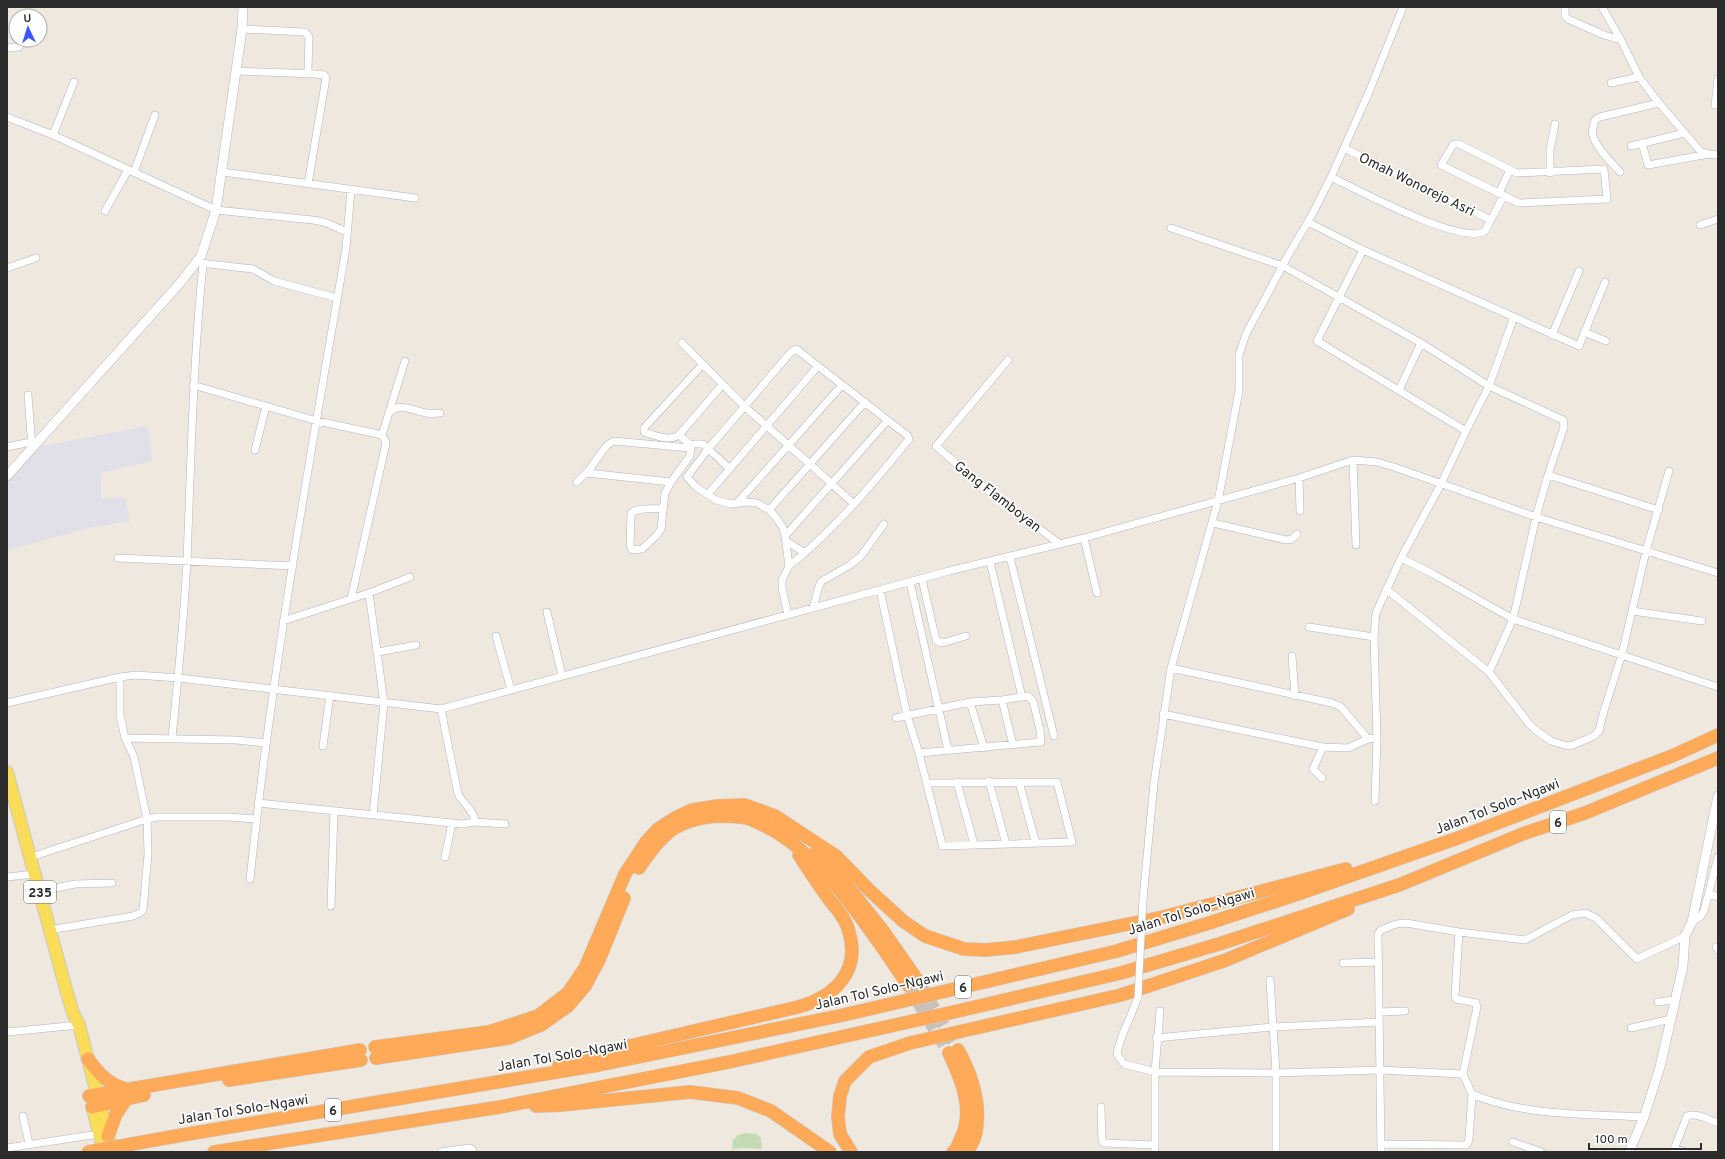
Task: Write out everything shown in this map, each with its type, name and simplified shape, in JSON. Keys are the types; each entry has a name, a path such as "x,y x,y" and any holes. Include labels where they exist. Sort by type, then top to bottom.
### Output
{"highway":[{"name":"Jalan Tol Solo–Ngawi","path":"88,1152 182,1135 484,1086 728,1040 1022,974 1117,951 1213,922 1432,847 1672,756 1718,735"},
{"name":"6","path":"214,1152 500,1107 736,1061 1121,973 1219,944 1399,885 1525,833 1585,813 1718,758"},
{"path":"806,837 881,928 913,983 866,923 811,859 780,833 747,818 723,816 706,817 693,820 670,831 644,860 631,880 599,960 585,986 568,1006 541,1025 509,1038 375,1053 489,1032 538,1016 568,994 585,968 625,874 646,842 658,829 677,817 692,810 718,806 744,805 775,816 836,856 869,890 903,921 925,936 964,949 979,950 1016,947 1163,917 1432,847"},
{"path":"484,1086 625,1047 798,1007 826,996 841,983 848,971 853,953 849,931 841,915 789,841"},
{"path":"851,1152 840,1134 838,1117 840,1096 844,1081 869,1057 910,1043 1129,992 1226,960 1365,903 1399,885"},
{"path":"83,1052 107,1081 127,1093"},
{"path":"953,1152 956,1149 966,1126 967,1106 953,1052 973,1082 978,1106 976,1133 968,1152"},
{"path":"94,1101 127,1093 200,1084 360,1055"},
{"path":"500,1107 562,1105 690,1092 738,1098 771,1111 830,1152"},
{"path":"103,1135 127,1093"}],"main road":[{"name":"235","path":"8,779 31,858 49,930 83,1052 103,1135 104,1152"},
{"name":"235","path":"103,1135 113,1152"}],"street":[{"path":"172,738 179,678 186,560 193,385 200,263 216,210 242,29 243,7"},
{"path":"1403,7 1369,92 1331,177 1246,334 1239,355 1239,391 1218,501 1171,668 1154,783 1143,899 1138,997 1119,1042 1117,1054 1124,1064 1155,1072 1276,1073 1380,1070 1463,1074"},
{"path":"1564,7 1565,16 1568,19 1604,35 1621,40"},
{"path":"1602,7 1621,40 1639,77 1659,103 1701,152 1718,155"},
{"path":"242,29 305,32 309,38 308,70 306,74"},
{"path":"236,70 324,75 326,78 308,184"},
{"path":"1610,83 1639,77"},
{"path":"1715,105 1718,79"},
{"path":"53,135 74,82"},
{"path":"1620,172 1604,155 1593,136 1592,132 1595,120 1600,117 1659,103"},
{"path":"105,211 131,171 155,115"},
{"path":"7,117 53,135 216,210 313,220 324,222 347,232"},
{"path":"1550,173 1550,150 1555,124"},
{"path":"1631,146 1685,133"},
{"path":"1642,143 1648,165 1709,154"},
{"name":"Omah Wonorejo Asri","path":"1457,144 1510,170 1523,174 1550,173 1604,169 1607,199 1519,203 1442,165 1453,145 1457,144"},
{"name":"Omah Wonorejo Asri","path":"1344,148 1491,220"},
{"name":"Omah Wonorejo Asri","path":"1331,177 1448,230 1482,233 1485,232 1491,220 1510,170"},
{"path":"222,172 415,198"},
{"path":"250,879 258,803 283,621 338,298 351,190"},
{"path":"1700,225 1718,219"},
{"path":"1308,222 1363,250 1579,346 1605,282"},
{"path":"1171,228 1283,266 1421,343 1489,386 1563,420 1564,428 1536,517 1513,619 1488,672"},
{"path":"1363,250 1317,341 1466,431"},
{"path":"7,268 36,258"},
{"path":"200,263 253,269 274,282 338,298"},
{"path":"7,476 31,445 200,263"},
{"path":"1552,335 1579,271"},
{"path":"1375,801 1377,738 1374,637 1376,613 1401,558 1441,484 1489,386 1514,317"},
{"path":"1584,332 1606,341"},
{"path":"682,343 744,406 811,464 854,504"},
{"path":"1399,390 1421,343"},
{"path":"788,614 782,588 782,580 789,566 805,553 854,504 909,440 908,436 865,402 799,351 793,350 744,406 687,477 696,487 722,502 757,503 769,510 780,523 786,538 789,566"},
{"name":"Gang Flamboyan","path":"1008,360 936,446 988,491 1060,544"},
{"path":"351,599 386,443 382,435 405,361"},
{"path":"703,364 644,428 644,432 656,436 672,438 679,435 722,385"},
{"path":"708,494 818,366"},
{"path":"193,385 317,421 382,435"},
{"path":"737,503 842,385"},
{"path":"28,395 31,445"},
{"path":"769,510 865,402"},
{"path":"256,450 266,406"},
{"path":"390,412 396,408 402,407 428,413 440,413"},
{"path":"786,538 888,420"},
{"path":"679,435 691,447"},
{"path":"577,482 587,472 606,445 614,441 691,447 699,443 703,444 730,469"},
{"path":"7,447 31,445"},
{"path":"663,509 639,509 634,510 631,513 630,545 632,550 642,549 657,535 661,529 665,493 690,456 691,447"},
{"path":"1353,460 1356,545"},
{"path":"7,704 120,677 136,675 274,688 441,709 948,571 1084,538 1299,478 1353,460 1377,462 1536,517 1718,573"},
{"path":"1386,589 1488,672 1530,725 1538,732 1551,741 1570,746 1594,736 1599,731 1602,714 1622,654 1646,551 1669,471"},
{"path":"587,472 671,482"},
{"path":"1548,475 1659,510"},
{"path":"1299,478 1300,511"},
{"path":"1212,523 1286,540 1292,539 1297,534"},
{"path":"813,608 819,586 822,582 850,565 861,556 884,524"},
{"path":"786,538 805,553"},
{"path":"1084,538 1097,593"},
{"path":"1010,557 1054,736"},
{"path":"118,558 292,566"},
{"path":"1401,558 1451,583 1513,619 1718,687"},
{"path":"990,562 1021,693"},
{"path":"283,621 369,593 410,577"},
{"path":"922,579 936,640 942,643 966,636"},
{"path":"910,582 948,750"},
{"path":"880,590 907,715 927,782 942,846 974,844 1070,844 1072,842 1058,783 1055,781 927,782"},
{"path":"369,593 384,703 373,815"},
{"path":"1632,611 1702,621"},
{"path":"547,612 562,676"},
{"path":"1309,627 1374,637"},
{"path":"496,636 511,690"},
{"path":"378,652 416,646"},
{"path":"1292,656 1295,696"},
{"path":"1171,668 1332,703 1341,707 1368,739"},
{"path":"49,930 132,916 142,912 148,854 147,819 134,757 125,738 120,715 120,677"},
{"path":"323,746 330,695"},
{"path":"896,718 970,702 1002,700 1025,696 1033,701 1040,730 1041,742 1013,746 919,753"},
{"path":"1002,700 1013,746"},
{"path":"970,702 984,748"},
{"path":"441,709 458,794 462,802 473,813 475,822"},
{"path":"1163,714 1323,747 1348,748 1368,739 1377,738"},
{"path":"125,738 172,738 266,743"},
{"path":"1322,778 1313,769 1323,747"},
{"path":"989,781 1006,844"},
{"path":"957,782 974,844"},
{"path":"1019,782 1036,844"},
{"path":"1629,1152 1644,1117 1660,1067 1674,1000 1683,966 1684,936 1692,922 1718,796"},
{"path":"258,803 452,823 467,824 475,822 505,824"},
{"path":"331,906 334,811"},
{"path":"31,858 147,819 221,817 256,819"},
{"path":"445,857 452,823"},
{"path":"1692,922 1701,916 1709,894 1718,858"},
{"path":"7,877 35,874"},
{"path":"40,891 75,884 112,883"},
{"path":"1709,894 1718,897"},
{"path":"1381,1152 1379,932 1396,924 1413,924 1459,932 1525,940 1572,915 1585,913 1596,918 1636,959 1641,959 1684,936"},
{"path":"1381,1144 1465,1146 1468,1143 1472,1094 1463,1074 1477,1007 1476,1003 1456,999 1455,996 1459,932"},
{"path":"1343,964 1379,962"},
{"path":"1270,980 1276,1073 1276,1152"},
{"path":"1658,1002 1674,1000"},
{"path":"1101,1107 1101,1136 1102,1141 1105,1144 1155,1149 1156,1038 1160,1010"},
{"path":"1379,1012 1405,1011"},
{"path":"1631,1028 1671,1019"},
{"path":"1156,1038 1273,1027 1379,1022"},
{"path":"7,1032 75,1026"},
{"path":"1472,1094 1499,1103 1536,1110 1644,1117"},
{"path":"1686,1152 1673,1150 1687,1116 1691,1114 1695,1115 1718,1124"},
{"path":"23,1116 29,1144"},
{"path":"7,1148 103,1135"},
{"path":"1513,1142 1541,1152"},
{"path":"442,1152 469,1148 473,1152"}],"shaded area":[{"path":"148,426 152,461 101,473 101,498 125,498 130,521 93,527 7,550 7,476 32,448"}],"green space":[{"path":"746,1133 756,1134 761,1138 762,1149 732,1149 733,1140 738,1135"}],"tunnel":[{"path":"918,981 958,1050"},
{"path":"908,985 949,1053"}]}
